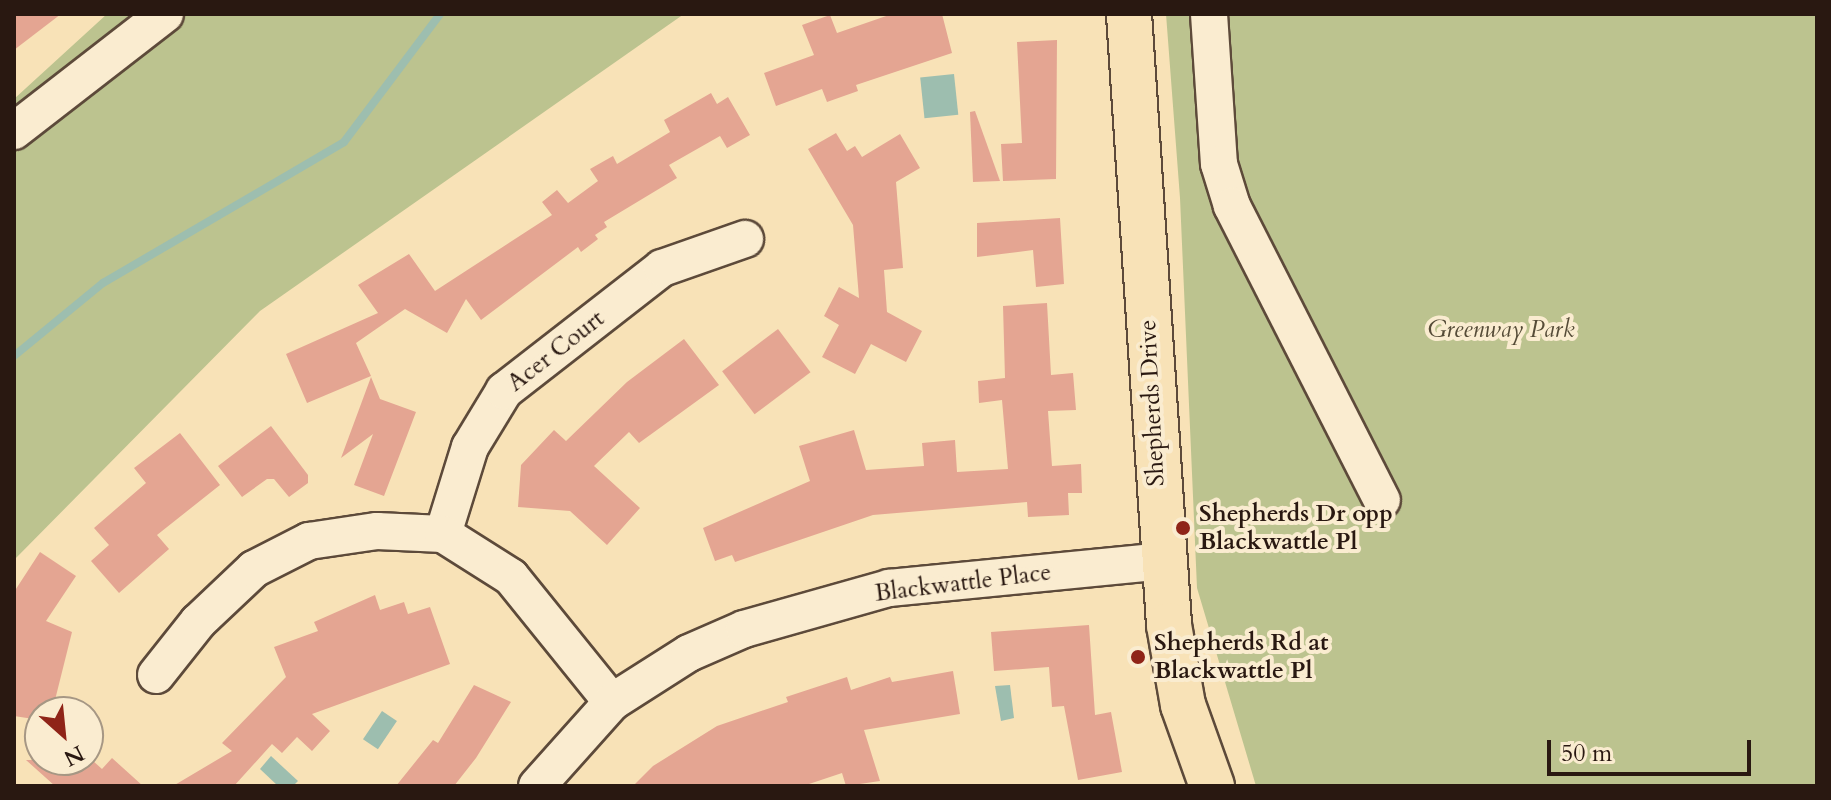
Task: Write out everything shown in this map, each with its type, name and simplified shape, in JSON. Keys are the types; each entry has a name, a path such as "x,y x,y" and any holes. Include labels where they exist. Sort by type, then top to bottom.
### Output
{"main road":[{"name":"Shepherds Drive","path":"1129,14 1162,561 1183,705 1212,786"}],"street":[{"path":"14,131 165,14"},
{"path":"1209,14 1219,164 1232,206 1382,500"},
{"name":"Acer Court","path":"443,534 470,447 504,391 662,268 745,239"},
{"path":"156,675 198,622 254,569 309,541 377,531 443,534 511,577 612,702"},
{"name":"Blackwattle Place","path":"537,786 612,702 689,653 799,610 889,588 1162,561"}],"green space":[{"path":"107,14 684,14 260,311 14,560 14,99"},
{"name":"Greenway Park","path":"1166,14 1817,14 1817,786 1256,786 1197,588 1180,198"}],"shaded area":[{"path":"954,74 958,115 924,118 920,78"},
{"path":"1010,685 1014,718 1001,721 995,686"},
{"path":"382,711 397,721 378,749 363,739"},
{"path":"271,756 298,781 293,786 278,786 260,769"}],"building":[{"path":"14,14 61,14 14,50"},
{"path":"892,14 942,14 952,53 856,85 858,91 827,102 822,89 776,106 764,73 814,55 802,25 830,15 837,33"},
{"path":"1057,40 1056,179 1003,181 1001,144 1022,143 1017,42"},
{"path":"711,93 717,104 728,97 750,135 727,148 720,136 669,165 677,178 604,222 607,227 595,235 598,239 581,252 578,247 481,320 466,299 447,333 405,309 356,343 371,376 307,403 286,354 378,313 358,285 409,254 435,291 552,215 542,202 557,190 568,203 598,181 590,169 613,156 617,164 670,132 664,120"},
{"path":"975,111 1000,181 973,182 970,112"},
{"path":"836,133 847,151 855,146 862,157 900,134 920,168 896,182 903,268 884,270 887,312 922,331 906,362 871,344 855,374 822,357 839,325 824,316 839,287 859,298 853,225 808,149"},
{"path":"1060,218 1064,284 1036,287 1033,250 977,257 977,223"},
{"path":"1047,303 1051,375 1073,373 1076,410 1048,411 1052,466 1081,464 1082,493 1068,493 1069,515 1028,517 1027,502 873,515 735,562 732,555 715,561 703,528 810,481 799,446 854,430 866,470 924,466 922,443 955,440 957,472 1008,469 1002,400 979,403 978,381 1005,378 1003,306"},
{"path":"778,329 810,372 755,414 722,371"},
{"path":"684,339 719,385 639,443 629,432 594,466 640,508 607,545 570,511 518,507 521,465 554,430 566,441 627,382"},
{"path":"371,377 380,399 416,412 384,496 354,485 373,434 341,458"},
{"path":"271,426 308,475 308,483 289,497 274,479 267,479 242,497 218,466"},
{"path":"180,433 220,485 157,535 169,549 119,593 91,561 109,545 94,528 146,483 134,468"},
{"path":"40,552 76,576 46,621 72,632 56,696 24,696 24,718 14,716 14,592"},
{"path":"375,595 380,610 404,602 408,614 430,607 450,664 312,714 330,731 312,751 297,737 282,753 272,744 234,786 173,786 232,751 222,743 286,677 274,647 318,631 314,622"},
{"path":"1089,625 1095,715 1111,712 1122,772 1078,780 1064,706 1052,707 1049,667 994,671 991,632"},
{"path":"953,671 960,714 864,730 880,781 846,786 842,773 803,786 633,786 653,766 717,726 788,702 786,697 847,677 851,690 890,677 892,682"},
{"path":"474,685 511,702 476,758 454,786 396,786 433,740 438,743"},
{"path":"112,758 143,786 55,786 44,776 104,776 104,767"}],"waterway":[{"path":"14,356 103,283 344,142 440,14"}],"place":[{"name":"Shepherds Dr opp Blackwattle Pl","path":"1183,528"},
{"name":"Shepherds Rd at Blackwattle Pl","path":"1138,657"}]}
